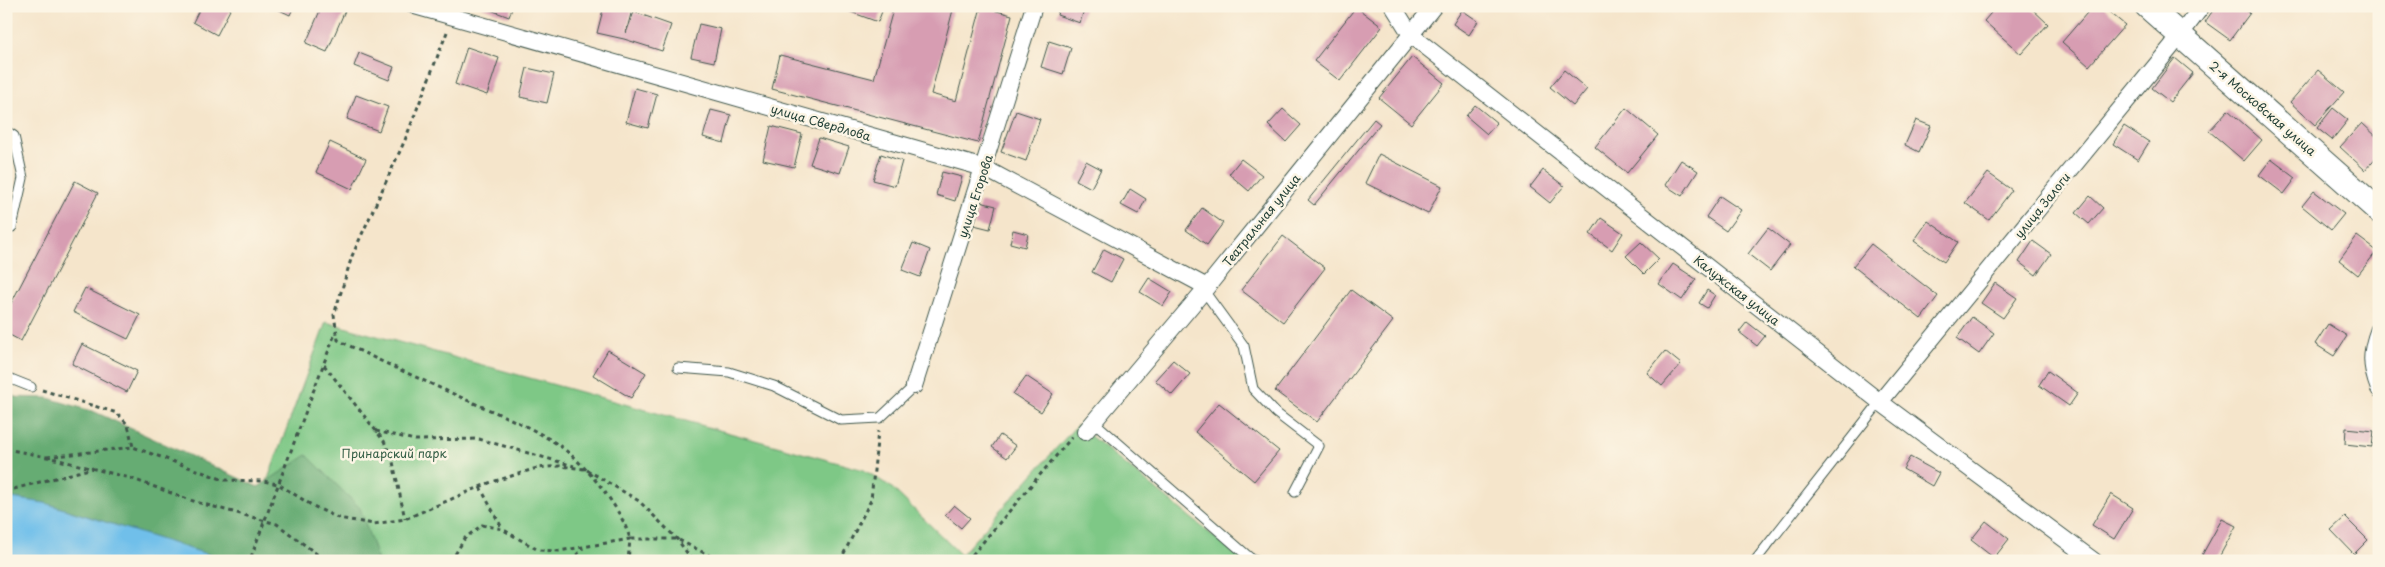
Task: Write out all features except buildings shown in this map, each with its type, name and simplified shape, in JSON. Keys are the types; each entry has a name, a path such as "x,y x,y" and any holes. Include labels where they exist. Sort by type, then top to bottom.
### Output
{"street":[{"name":"улица Свердлова","path":"416,6 455,12 984,168 1205,289"},
{"name":"улица Егорова","path":"914,386 1034,6"},
{"name":"Калужская улица","path":"1393,6 1411,35 1880,402 2094,561"},
{"name":"Театральная улица","path":"1090,427 1205,289 1434,6"},
{"name":"2-я Московская улица","path":"2147,6 2379,211"},
{"name":"улица Залоги","path":"1880,402 2181,36 2202,6"},
{"path":"2379,329 2371,348 2374,377 2379,390"}],"lane":[{"path":"6,131 14,136 24,178 12,227"},
{"path":"1205,289 1244,346 1253,388 1276,414 1319,446 1295,492"},
{"path":"678,368 729,372 774,386 841,420 880,418 914,386"},
{"path":"6,378 31,388"},
{"path":"1755,561 1880,402"},
{"path":"1090,427 1250,558 1259,561"}],"path":[{"path":"455,12 405,140 352,256 334,315 338,340 378,360 524,425 559,445 584,469 626,523 630,539 628,561"},
{"path":"251,558 337,330"},
{"path":"324,364 384,441 393,462 405,519"},
{"path":"31,388 118,414 128,425 133,447"},
{"path":"840,561 871,500 880,418"},
{"path":"376,431 415,440 479,439 584,469 639,501 677,539 693,561"},
{"path":"48,457 133,447 224,480 263,481 278,484 313,506 338,518 374,524 405,519 480,487 537,468 560,466 584,469"},
{"path":"6,449 48,457 143,481 196,502 277,524 326,561"},
{"path":"6,491 94,468"},
{"path":"480,487 502,529"},
{"path":"451,561 465,538 482,525 502,529 538,550 559,551 630,539 677,539 720,561"},
{"path":"571,561 583,547"}],"green space":[{"name":"Принарский парк","path":"326,322 864,470 891,487 961,555 1077,425 1244,561 261,561 6,524 6,393 262,495"},
{"path":"6,397 48,398 95,412 258,487 307,455 360,508 378,561 229,561 45,503 6,497"}],"water":[{"path":"6,497 45,503 229,561 6,561"}]}
